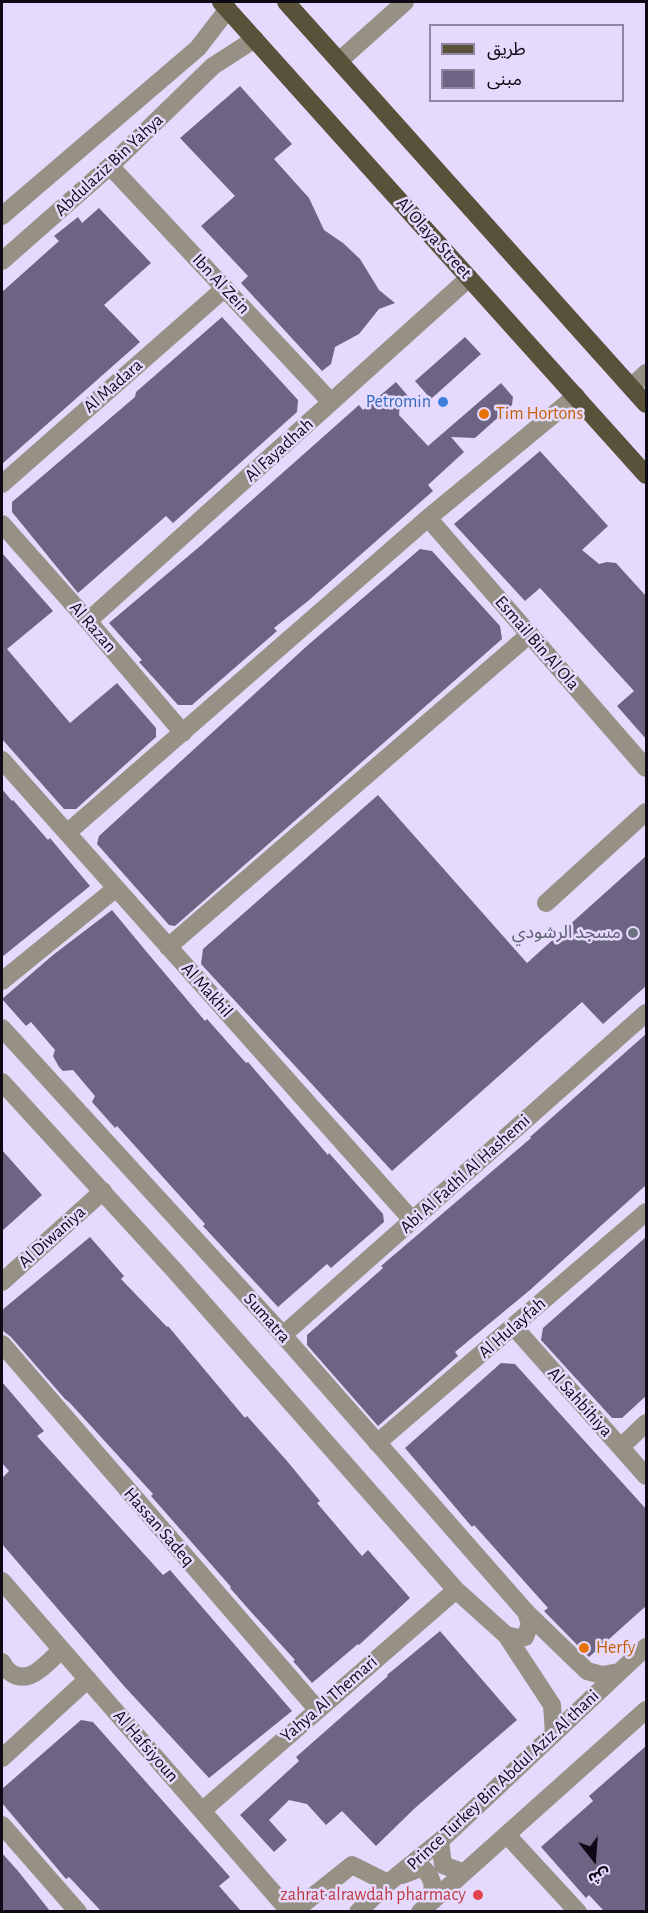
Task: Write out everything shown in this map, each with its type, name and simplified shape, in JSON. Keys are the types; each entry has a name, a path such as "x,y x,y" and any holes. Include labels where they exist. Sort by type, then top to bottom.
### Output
{"main road":[{"path":"286,2 646,404"},
{"name":"Al Olaya Street","path":"224,5 646,475"}],"street":[{"path":"339,61 405,2"},
{"name":"Abdulaziz Bin Yahya","path":"2,216 198,48 224,5"},
{"name":"Abdulaziz Bin Yahya","path":"2,261 111,166 213,66 255,39"},
{"path":"198,48 213,66"},
{"name":"Ibn Al Zein","path":"111,166 331,402"},
{"name":"Al Fayadhah","path":"88,621 469,278"},
{"name":"Al Madara","path":"2,484 225,288"},
{"path":"631,387 646,373"},
{"path":"67,833 428,518 576,396"},
{"name":"Esmail Bin Al Ola","path":"428,518 646,768"},
{"name":"Al Razan","path":"2,524 183,733"},
{"path":"168,947 530,634"},
{"name":"Al Makhil","path":"2,760 412,1220"},
{"path":"546,903 646,812"},
{"path":"2,981 115,889"},
{"name":"Abi Al Fadhl Al Hashemi","path":"283,1335 646,1013"},
{"name":"Sumatra","path":"2,1028 283,1335 526,1612 587,1671 602,1675 619,1672"},
{"path":"2,1082 103,1191 456,1590 506,1635 552,1705 554,1734"},
{"name":"Al Diwaniya","path":"2,1282 103,1191"},
{"name":"Al Hulayfah","path":"377,1443 646,1212"},
{"name":"Al Sahbihiya","path":"514,1327 646,1476"},
{"name":"Hassan Sadeq","path":"2,1344 317,1709"},
{"path":"621,1447 646,1423"},
{"name":"Al Hafsiyoun","path":"2,1581 291,1911"},
{"name":"Yahya Al Themari","path":"203,1810 456,1590"},
{"path":"506,1635 525,1637 530,1624 526,1612"},
{"name":"Prince Turkey Bin Abdul Aziz Al thani","path":"358,1911 440,1840 646,1647"},
{"path":"2,1662 11,1673 28,1676 40,1671 61,1650"},
{"path":"2,1758 88,1680"},
{"path":"420,1911 646,1710"},
{"path":"2,1825 78,1911"},
{"path":"507,1835 578,1911"},
{"path":"440,1840 443,1865 462,1872"},
{"path":"291,1911 352,1865 392,1881 418,1869 424,1869 433,1882 433,1892 420,1911"}],"building":[{"path":"240,86 292,144 274,159 309,198 324,230 360,259 379,290 395,303 379,309 359,334 335,347 331,364 322,371 241,283 248,276 201,226 235,196 180,138"},
{"path":"99,208 151,263 104,305 140,342 2,464 2,292 59,241 54,236 78,217 82,223"},
{"path":"222,317 298,400 297,412 173,523 166,516 78,593 12,512 12,502 135,397 136,392"},
{"path":"465,337 481,354 431,399 415,381"},
{"path":"396,382 408,396 400,403 399,415 428,446 501,383 513,397 512,405 475,438 451,437 464,452 428,485 433,491 274,628 277,631 192,705 178,705 139,662 142,660 109,623 199,547 359,405 363,410"},
{"path":"540,451 608,526 582,550 599,564 616,563 646,596 646,739 617,706 634,691 540,588 525,601 454,524"},
{"path":"420,549 432,551 500,626 502,639 175,926 169,925 97,844 99,836 308,645"},
{"path":"2,553 53,611 7,649 70,723 117,683 156,728 156,737 76,809 64,809 2,739"},
{"path":"2,789 48,840 50,838 90,886 2,957"},
{"path":"378,795 527,963 646,856 646,986 603,1024 582,1002 392,1171 201,964 203,949"},
{"path":"112,910 205,1021 207,1019 246,1063 248,1062 328,1155 329,1153 383,1214 384,1222 331,1268 327,1264 278,1307 203,1226 205,1224 117,1126 115,1128 92,1102 95,1096 73,1070 63,1071 59,1067 53,1056 55,1050 31,1022 26,1026 2,999 53,955"},
{"path":"646,1034 646,1185 530,1290 455,1352 458,1356 378,1426 307,1345 307,1335 383,1268 381,1266 531,1138"},
{"path":"2,1150 42,1195 2,1231"},
{"path":"90,1237 124,1276 121,1279 168,1326 245,1418 247,1416 287,1461 320,1501 317,1503 362,1556 368,1550 410,1598 359,1645 312,1683 293,1661 295,1660 151,1496 153,1494 11,1337 2,1330 2,1310"},
{"path":"646,1237 646,1396 622,1418 612,1418 541,1340 543,1328"},
{"path":"501,1363 515,1364 646,1509 646,1606 589,1657 544,1611 548,1608 474,1525 472,1527 405,1448"},
{"path":"2,1382 44,1431 37,1436 163,1575 170,1570 292,1711 209,1778 124,1686 2,1544 2,1478 9,1471 2,1463"},
{"path":"440,1631 517,1720 415,1808 376,1846 342,1811 326,1825 307,1804 289,1800 269,1820 287,1840 274,1852 240,1815 299,1761 296,1757"},
{"path":"81,1720 93,1722 230,1877 219,1886 241,1911 101,1911 69,1877 66,1879 2,1803 2,1789"},
{"path":"646,1746 646,1911 604,1911 589,1895 586,1898 541,1847 593,1801 589,1796"},
{"path":"2,1853 18,1871 50,1911 2,1911"}],"place":[{"name":"Petromin","path":"443,402"},
{"name":"Tim Hortons","path":"484,414"},
{"name":"مسجد الرشودي","path":"633,933"},
{"name":"Herfy","path":"584,1648"},
{"name":"zahrat alrawdah pharmacy","path":"478,1895"}]}
